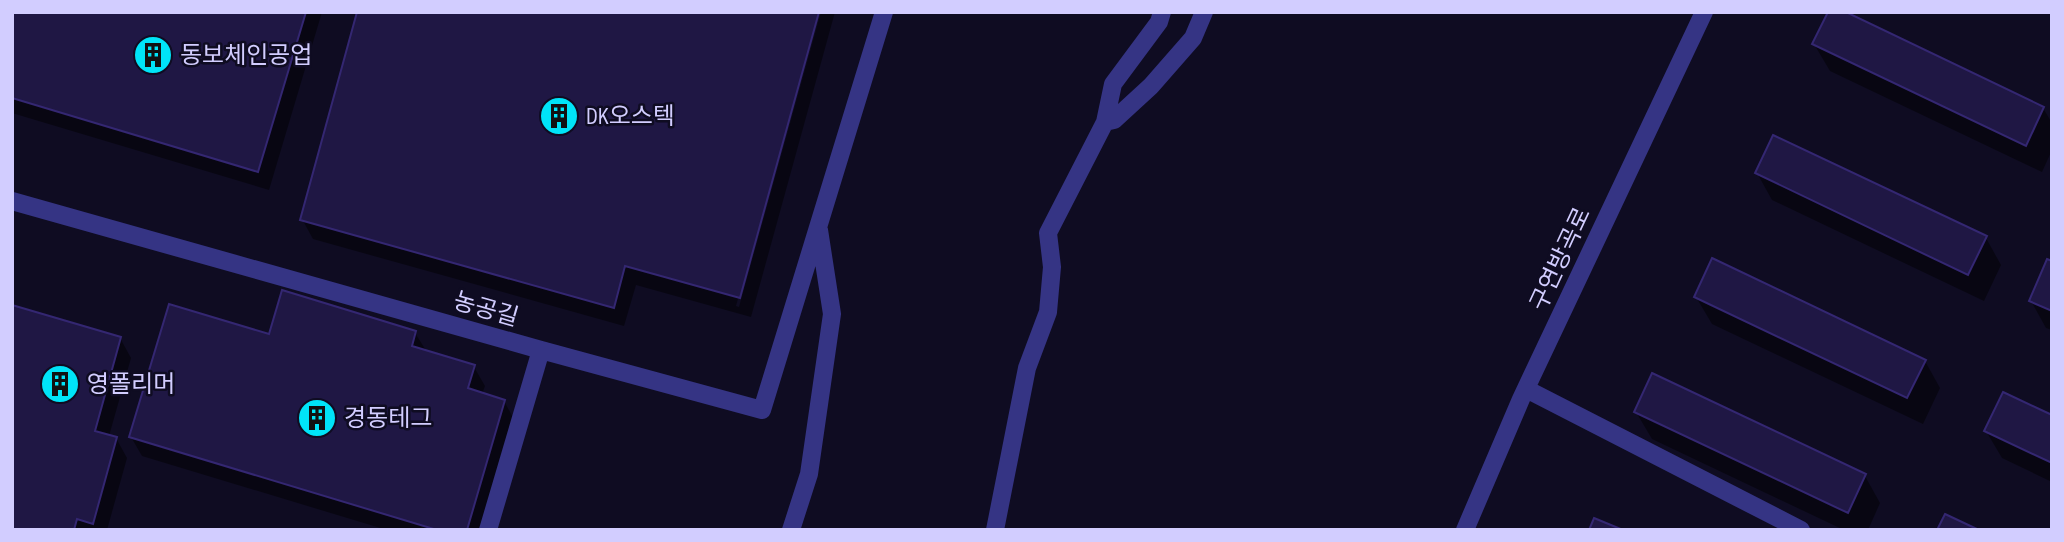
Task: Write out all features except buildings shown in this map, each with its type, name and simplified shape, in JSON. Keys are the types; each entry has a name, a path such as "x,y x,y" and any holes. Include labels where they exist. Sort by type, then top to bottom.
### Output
{"street":[{"name":"농공길","path":"12,201 762,410 884,12"},
{"path":"995,530 1027,368 1048,312 1052,267 1048,233 1105,122 1113,84 1159,22 1162,12"},
{"path":"1105,122 1114,120 1151,86 1193,38 1204,12"},
{"name":"구연방곡로","path":"1465,530 1526,389 1704,12"},
{"name":"농공길","path":"791,530 808,474 832,314 818,226"},
{"path":"488,530 541,350"},
{"path":"1526,389 1801,530"}],"place":[{"name":"동보체인공업","path":"153,55"},
{"name":"DK오스텍","path":"559,116"},
{"name":"영폴리머","path":"60,384"},
{"name":"경동테그","path":"317,418"}]}
